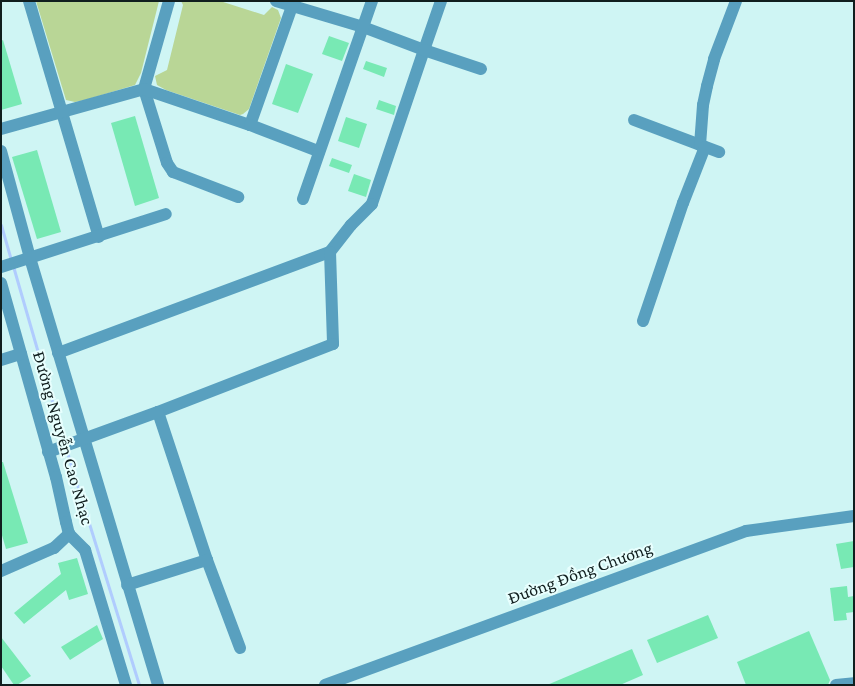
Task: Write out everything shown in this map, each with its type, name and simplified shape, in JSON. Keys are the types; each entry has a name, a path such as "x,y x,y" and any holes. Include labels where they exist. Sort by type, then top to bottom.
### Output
{"street":[{"path":"29,1 99,237"},
{"path":"168,1 144,89 167,163 173,172 238,197"},
{"path":"276,1 293,4 363,27 481,69"},
{"path":"303,199 372,1"},
{"path":"58,353 330,252 351,225 372,204 441,1"},
{"path":"643,321 703,146 703,105 707,86 714,59 736,1"},
{"path":"250,125 293,4"},
{"path":"1,129 144,89 250,125 318,152"},
{"path":"634,120 719,152"},
{"path":"1,151 28,259 58,353 81,441 158,685"},
{"path":"3,266 99,237 166,214"},
{"path":"52,451 334,344 330,252"},
{"name":"Đường Nguyễn Cao Nhạc","path":"1,283 52,451 70,534 85,550 126,685"},
{"path":"1,360 21,354"},
{"path":"158,412 207,560 240,648"},
{"name":"Đường Đồng Chương","path":"325,685 746,531 854,516"},
{"path":"1,571 54,548 70,534"},
{"path":"127,585 207,560"},
{"path":"836,685 854,683"}],"green space":[{"path":"36,1 159,1 141,73 135,85 85,100 75,102 66,100"},
{"path":"181,1 220,1 264,15 272,7 278,10 281,18 249,109 243,114 240,115 166,90 157,85 155,76 167,70 183,5"}],"building":[{"path":"329,36 349,43 342,61 322,54"},
{"path":"3,40 22,104 1,110 1,41"},
{"path":"366,61 387,68 384,77 363,69"},
{"path":"286,64 313,74 298,113 272,104"},
{"path":"379,100 396,106 394,115 376,109"},
{"path":"135,116 159,198 135,206 111,123"},
{"path":"346,117 367,124 359,148 338,141"},
{"path":"37,150 61,232 37,239 12,157"},
{"path":"332,158 352,165 349,173 329,166"},
{"path":"354,174 371,180 366,197 348,191"},
{"path":"1,462 3,462 28,543 6,549 1,532"},
{"path":"854,541 854,567 841,569 836,544"},
{"path":"77,558 88,594 69,600 66,590 24,624 14,613 61,574 58,563"},
{"path":"847,586 848,597 854,596 854,612 846,613 847,620 834,621 830,588"},
{"path":"708,615 718,638 657,663 647,640"},
{"path":"97,625 103,639 70,660 61,647"},
{"path":"809,631 830,680 828,685 746,685 737,662"},
{"path":"1,637 31,676 17,685 14,685 1,666"},
{"path":"632,649 643,675 620,685 547,685"}],"waterway":[{"path":"1,225 11,260"},
{"path":"13,266 64,443"},
{"path":"66,449 139,685"}]}
